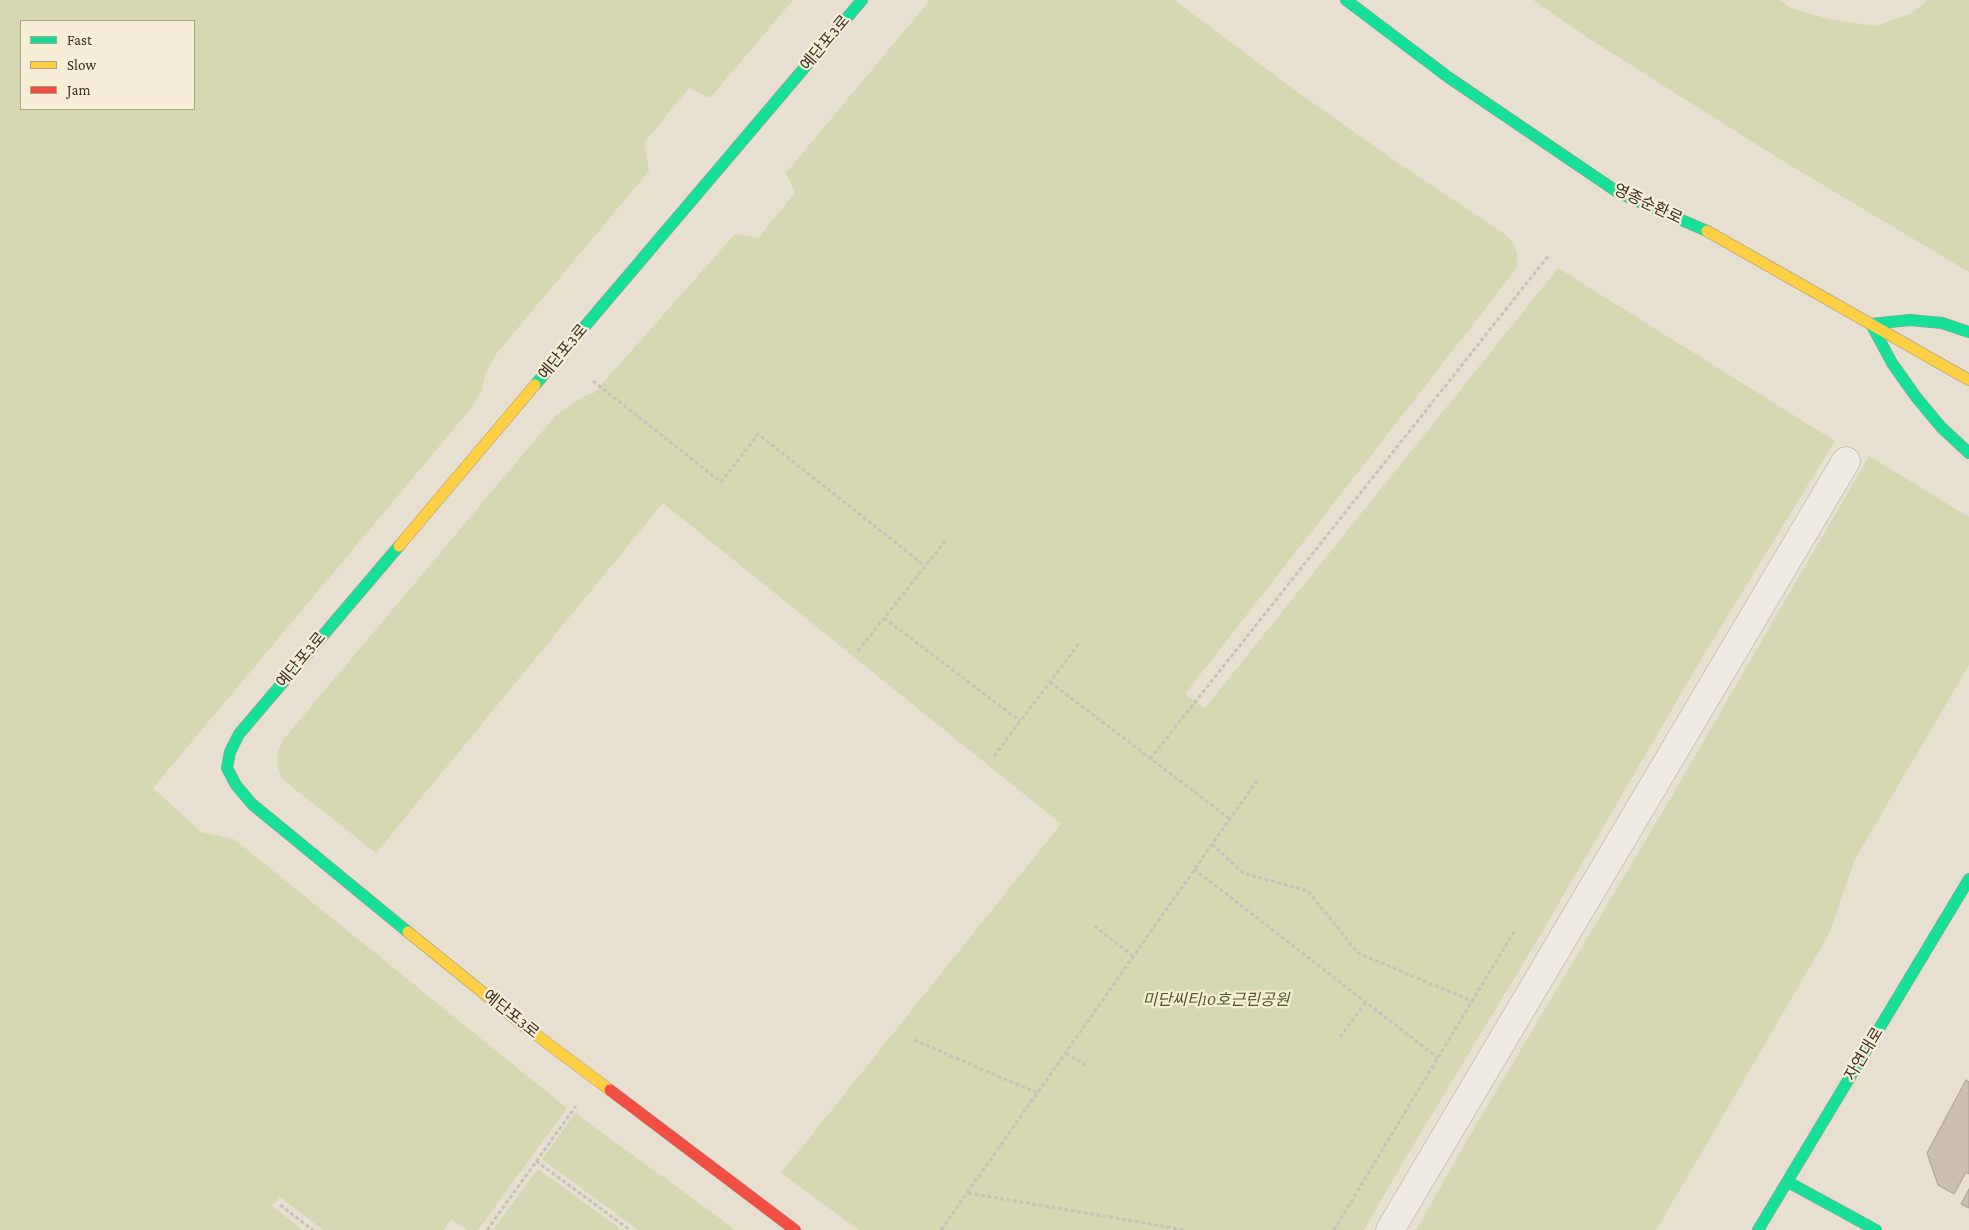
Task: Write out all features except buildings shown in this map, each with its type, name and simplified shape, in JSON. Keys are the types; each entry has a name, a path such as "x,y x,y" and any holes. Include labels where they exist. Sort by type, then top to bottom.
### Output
{"street":[{"name":"예단포3로","path":"795,1230 516,1019 252,804 236,785 227,768 230,752 239,734 268,698 862,0"},
{"name":"영종순환로","path":"1346,0 1448,77 1619,193 1706,230 1969,380"},
{"path":"1969,332 1942,323 1910,320 1871,324 1892,363 1916,397 1941,427 1969,453"},
{"path":"1390,1230 1846,461"},
{"name":"자연대로","path":"1758,1230 1969,878"},
{"path":"1788,1182 1876,1230"}],"path":[{"path":"1150,758 1549,255"},
{"path":"593,381 720,482 758,434 925,566"},
{"path":"858,651 946,540"},
{"path":"884,618 1020,721"},
{"path":"994,756 1080,642"},
{"path":"1050,682 1230,819"},
{"path":"941,1230 1258,779"},
{"path":"1212,844 1243,873 1308,891 1358,953 1472,1001"},
{"path":"1194,869 1438,1058"},
{"path":"1094,926 1134,956"},
{"path":"1334,1230 1515,930"},
{"path":"1340,1037 1366,1002"},
{"path":"914,1040 1037,1093"},
{"path":"1066,1053 1088,1067"},
{"path":"487,1230 576,1106"},
{"path":"536,1161 630,1230"},
{"path":"968,1193 1185,1230"},
{"path":"280,1205 313,1230"}],"green space":[{"path":"0,0 793,0 710,98 689,88 644,143 649,171 497,353 485,375 481,392 473,406 153,788 201,832 234,839 567,1108 478,1230 467,1230 451,1219 444,1230 323,1230 280,1197 272,1206 303,1230 0,1230"},
{"name":"미단씨티10호근린공원","path":"930,0 1174,0 1285,83 1398,163 1502,232 1512,241 1517,253 1517,266 1510,277 1185,694 1205,708 1558,268 1835,441 1703,656 1535,944 1364,1230 859,1230 781,1173 1061,824 663,503 376,853 282,779 279,771 278,752 283,740 556,415 586,395 594,393 735,234 758,238 795,193 786,173"},
{"path":"1533,0 1780,0 1790,8 1829,19 1875,26 1910,14 1928,0 1969,0 1969,272 1786,163 1588,38"},
{"path":"1869,456 1969,517 1969,665 1855,859 1829,934 1702,1152 1656,1230 1416,1230 1470,1135 1666,806"},
{"path":"575,1113 736,1230 638,1230 542,1159"},
{"path":"538,1169 622,1230 493,1230"}],"traffic: fast":[{"path":"535,385 862,0"},
{"path":"1346,0 1448,77 1619,193 1707,231"},
{"path":"1969,332 1942,323 1910,320 1871,324 1892,363 1916,397 1941,427 1969,453"},
{"path":"399,546 239,734 230,752 227,768 236,785 252,804 408,932"},
{"path":"1758,1230 1969,879"},
{"path":"1788,1182 1876,1230"}],"traffic: slow":[{"path":"1707,231 1969,380"},
{"path":"399,546 535,385"},
{"path":"408,932 523,1025 610,1090"}],"traffic: jam":[{"path":"610,1090 795,1230"}]}
